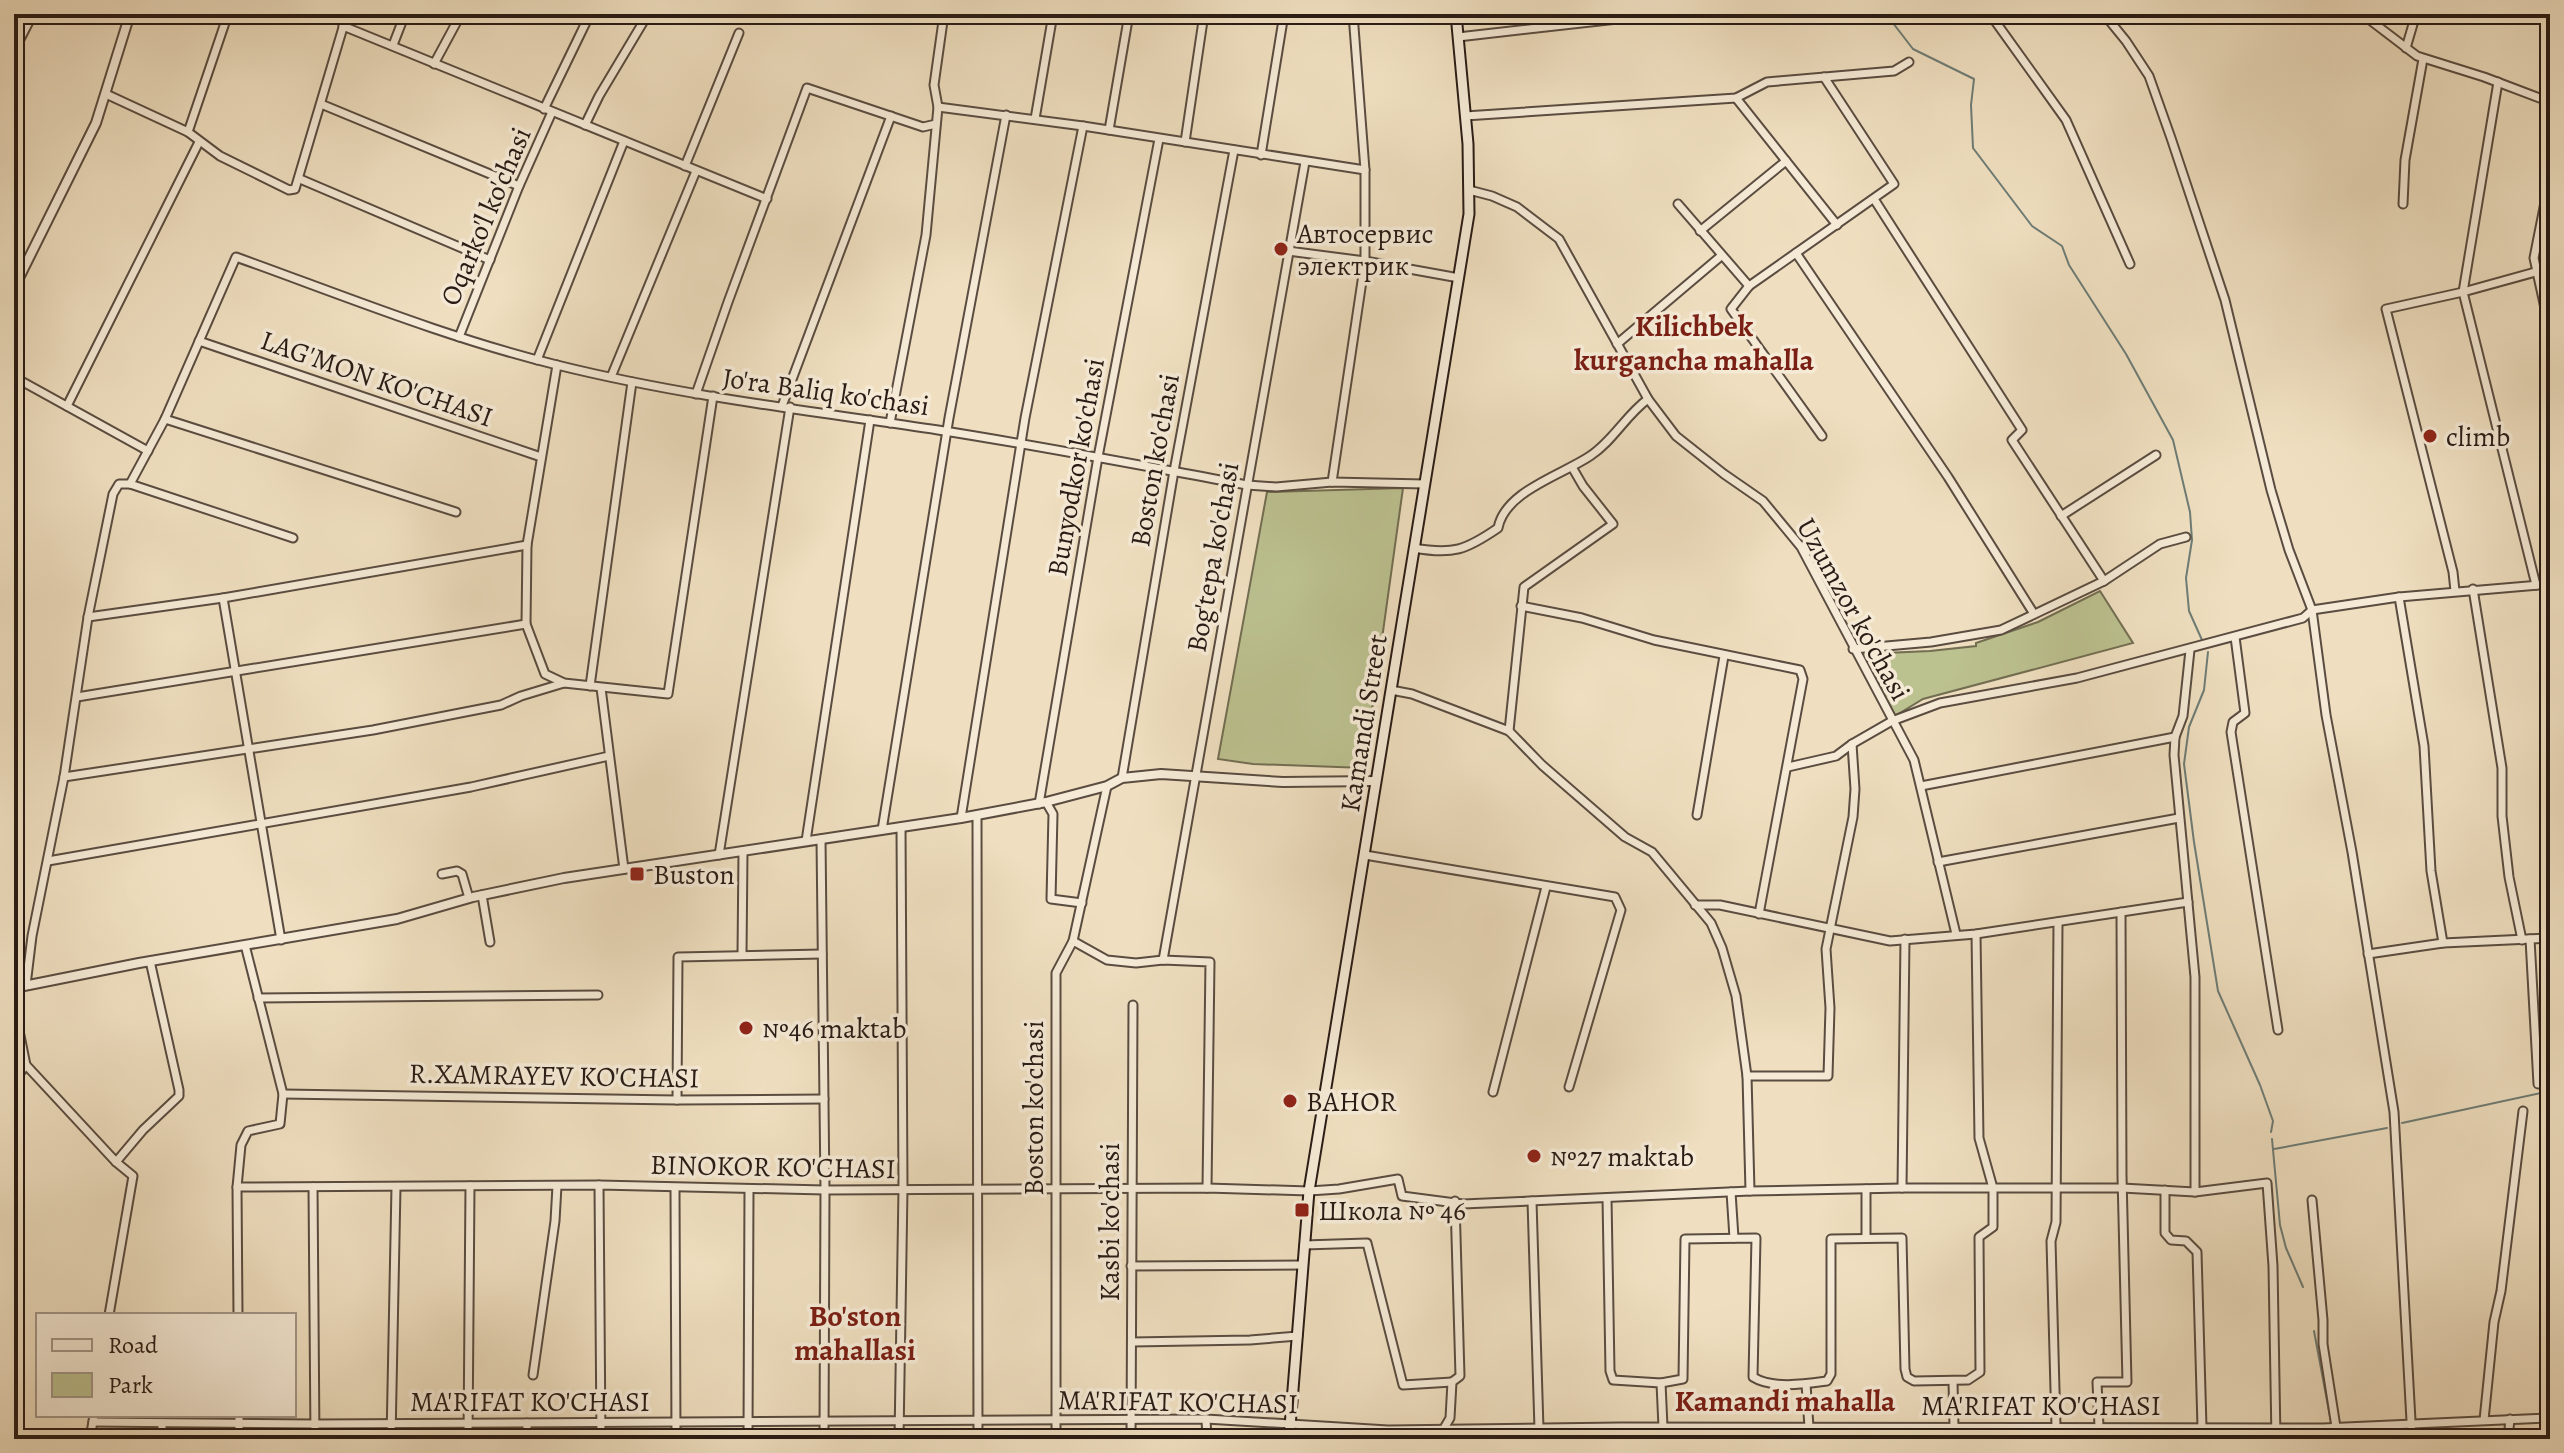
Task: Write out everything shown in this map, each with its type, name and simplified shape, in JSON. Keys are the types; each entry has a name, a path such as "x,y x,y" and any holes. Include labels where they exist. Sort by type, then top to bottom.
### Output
{"main road":[{"name":"Kamandi Street","path":"1289,1439 1309,1191 1469,214 1456,14"}],"street":[{"path":"14,51 33,14"},
{"path":"14,288 96,123 130,14"},
{"path":"188,132 228,14"},
{"path":"106,94 188,132 220,156 289,190 295,189 347,14"},
{"path":"393,45 405,14"},
{"path":"434,64 461,14"},
{"path":"544,109 590,14"},
{"path":"585,125 648,14"},
{"path":"890,423 926,235 938,107 934,85 944,14"},
{"path":"1035,119 1053,14"},
{"path":"1109,130 1129,14"},
{"path":"1185,142 1204,14"},
{"path":"1261,155 1284,14"},
{"path":"1332,482 1365,261 1365,170 1353,14"},
{"path":"1555,14 1556,26"},
{"path":"1458,37 1662,14"},
{"path":"1990,14 2066,120 2130,264"},
{"path":"2362,14 2423,59 2550,102"},
{"path":"2406,48 2416,14"},
{"path":"2109,16 2149,76 2171,138 2225,300 2271,490 2312,610 2326,715 2394,1112 2412,1439"},
{"path":"343,26 767,199"},
{"path":"685,166 739,33"},
{"path":"2403,204 2405,160 2423,59"},
{"path":"1465,116 1736,98 1767,82 1894,71 1909,62"},
{"path":"1822,436 1731,309 1749,286 1894,184 1824,77"},
{"path":"2498,82 2463,292 2536,585"},
{"path":"696,394 807,88 923,127 936,124"},
{"path":"1736,98 1837,225"},
{"path":"321,104 519,186"},
{"path":"938,107 1365,170"},
{"name":"Oqarko'l ko'chasi","path":"459,337 552,112"},
{"path":"882,830 947,431 1006,115"},
{"path":"719,855 786,406 891,116"},
{"path":"961,818 1021,445 1083,126"},
{"name":"Bunyodkor ko'chasi","path":"1082,903 1051,899 1053,814 1043,803 1098,457 1159,139"},
{"path":"537,360 624,141"},
{"path":"67,406 199,142"},
{"name":"Boston ko'chasi","path":"1122,778 1174,471 1234,150"},
{"path":"1700,231 1786,161"},
{"name":"Bog'tepa ko'chasi","path":"1163,960 1305,162"},
{"path":"611,377 696,171"},
{"path":"2550,177 2534,258 2550,331"},
{"path":"300,179 490,260"},
{"name":"Uzumzor ko'chasi","path":"1469,190 1517,207 1559,239 1648,399 1676,436 1763,501 1801,547 1914,760 1956,934"},
{"path":"1874,199 2022,430 2012,440 2104,581"},
{"path":"1678,204 1749,286"},
{"path":"1288,251 1459,278"},
{"path":"1796,253 1948,477 2034,614"},
{"path":"1617,344 1721,256"},
{"name":"Jo'ra Baliq ko'chasi","path":"199,341 236,257 459,337 537,360 632,382 947,431 1247,485 1276,487 1332,482 1425,484"},
{"path":"2455,591 2453,572 2386,309 2550,268"},
{"path":"130,484 165,419 199,341"},
{"name":"LAG'MON KO'CHASI","path":"199,341 541,457"},
{"path":"557,365 527,545 526,624 545,674 564,683 668,694 713,396"},
{"path":"14,377 148,451"},
{"path":"590,686 632,382"},
{"path":"1414,548 1441,553 1473,545 1498,528 1500,517 1530,488 1593,455 1648,399"},
{"path":"165,419 456,512"},
{"path":"806,841 870,420"},
{"path":"2061,516 2156,455"},
{"path":"1509,731 1524,587 1613,524 1572,467"},
{"path":"26,985 32,936 64,777 88,617 113,494 119,484 130,484 293,538"},
{"path":"1853,649 1931,642 2001,630 2104,581 2160,544 2186,537"},
{"path":"88,617 223,598 527,545"},
{"path":"1788,767 1836,756 1892,721 1940,703 2077,678 2190,650 2303,618 2312,610 2399,597 2549,584 2550,605"},
{"path":"2473,589 2502,768 2502,816 2509,877 2526,939 2538,1084"},
{"path":"2399,597 2424,746 2431,871 2443,943"},
{"path":"223,598 281,940"},
{"path":"1521,606 1582,618 1654,640 1800,670 1803,679 1759,914"},
{"path":"77,697 526,624"},
{"path":"2235,637 2245,713 2233,722 2231,732 2278,1030"},
{"path":"2190,650 2183,716 2175,737 2174,755 2195,977 2195,1192"},
{"path":"1697,815 1724,656"},
{"path":"64,777 373,730 501,705 564,683"},
{"path":"601,688 624,869"},
{"path":"1391,690 1412,694 1509,731 1542,765 1625,837 1652,852 1711,923 1736,996 1747,1076 1750,1191"},
{"path":"1921,786 2175,737"},
{"path":"1747,1076 1828,1076 1830,1008 1826,949 1853,817 1852,744"},
{"path":"48,861 471,787 609,756"},
{"path":"14,988 150,961 397,919 482,895 624,869 1043,803 1107,786 1122,778 1161,774 1283,782 1376,781"},
{"name":"Boston ko'chasi","path":"1056,1439 1056,973 1073,941 1107,786"},
{"path":"977,815 978,1439"},
{"path":"1938,862 2179,818"},
{"path":"899,1439 903,1189 901,827"},
{"path":"821,839 824,1439"},
{"path":"742,955 743,851"},
{"path":"1365,855 1615,897 1621,910 1569,1087"},
{"path":"442,874 457,871 462,874 469,898"},
{"path":"1493,1092 1546,887"},
{"path":"482,895 490,942"},
{"path":"1695,905 1720,905 1890,941 1976,934 2188,902"},
{"path":"2105,1439 2097,1382 2127,1382 2122,1188 2121,912"},
{"path":"2056,1427 2051,1241 2056,1222 2058,922"},
{"path":"1607,1198 1610,1371 1613,1380 1661,1383 1683,1379 1685,1239 1756,1238 1753,1377 1762,1383 1806,1384 1827,1381 1831,1374 1831,1239 1902,1238 1907,1377 1914,1381 1968,1380 1980,1372 1979,1237 1993,1227 1993,1188 1979,1138 1976,934"},
{"path":"2368,954 2443,943 2550,938"},
{"path":"1902,1188 1905,939"},
{"path":"1073,941 1107,960 1136,963 1163,960 1210,962 1207,1188"},
{"path":"238,1313 237,1187 241,1145 248,1131 280,1124 283,1094 245,945"},
{"path":"677,1100 678,957 822,954"},
{"path":"116,1162 143,1130 179,1096 150,961"},
{"path":"258,998 598,995"},
{"name":"Kasbi ko'chasi","path":"1131,1439 1133,1005"},
{"path":"14,1006 26,1065 116,1162 133,1176 109,1313"},
{"path":"14,1081 26,1065"},
{"name":"R.XAMRAYEV KO'CHASI","path":"283,1094 824,1099"},
{"path":"2484,1420 2523,1111"},
{"name":"BINOKOR KO'CHASI","path":"237,1187 599,1185 825,1190 1207,1188 1309,1191 1398,1179 1402,1196 1455,1201"},
{"path":"1304,1245 1367,1243 1403,1385 1452,1382 1460,1376 1455,1201 1463,1204 1750,1191 1902,1188 2122,1188 2195,1192 2267,1183 2273,1266 2276,1439"},
{"path":"599,1185 601,1439"},
{"path":"468,1439 470,1186"},
{"path":"533,1375 555,1221 557,1186"},
{"path":"313,1187 315,1439"},
{"path":"391,1439 396,1187"},
{"path":"675,1188 676,1439"},
{"path":"748,1439 749,1189"},
{"path":"1866,1189 1866,1238"},
{"path":"2165,1190 2165,1233 2171,1240 2186,1241 2197,1252 2202,1427"},
{"path":"1731,1192 1734,1238"},
{"path":"2312,1200 2323,1344 2336,1427"},
{"path":"1532,1201 1539,1429"},
{"path":"1131,1266 1302,1265"},
{"path":"1132,1342 1298,1336"},
{"path":"1953,1381 1954,1427"},
{"path":"1443,1439 1443,1430 1450,1418 1452,1382"},
{"path":"1661,1383 1663,1427"},
{"path":"1806,1384 1809,1427"},
{"name":"MA'RIFAT KO'CHASI","path":"93,1419 162,1423 239,1419 315,1424 1206,1419 1501,1434 1539,1429 1608,1427 2323,1428 2550,1418"},
{"path":"90,1439 93,1419"},
{"path":"239,1419 239,1439"},
{"path":"1206,1419 1207,1439"},
{"path":"2508,1439 2510,1419"},
{"path":"162,1423 162,1439"},
{"path":"527,1423 527,1439"},
{"path":"1608,1427 1609,1439"},
{"path":"1649,1427 1650,1439"},
{"path":"1768,1427 1768,1439"},
{"path":"1895,1427 1895,1439"},
{"path":"1939,1439 1940,1427"},
{"path":"2038,1427 2038,1439"},
{"path":"2221,1427 2221,1439"},
{"path":"1796,1428 1796,1439"},
{"path":"2323,1428 2326,1439"}],"green space":[{"path":"1403,488 1364,768 1253,764 1218,759 1267,492"},
{"path":"2100,591 2133,643 1923,699 1895,716 1863,654 1976,646 1976,643 2038,622"}],"waterway":[{"path":"1886,14 1913,49 1974,79 1971,105 1973,148 2032,226 2062,246 2069,265 2126,354 2173,440 2190,512 2192,540 2186,578 2189,611 2202,640"},
{"path":"2208,652 2204,690 2189,727 2184,764 2194,842 2218,991 2260,1085 2273,1121 2271,1132"},
{"path":"2402,1123 2550,1091"},
{"path":"2274,1149 2387,1128"},
{"path":"2272,1139 2280,1225 2303,1287"},
{"path":"2314,1331 2331,1422"},
{"path":"2333,1434 2334,1439"}],"place":[{"name":"Автосервис электрик","path":"1281,249"},
{"name":"climb","path":"2430,436"},
{"name":"Buston","path":"637,874"},
{"name":"№46 maktab","path":"746,1028"},
{"name":"BAHOR","path":"1290,1101"},
{"name":"№27 maktab","path":"1534,1156"},
{"name":"Школа № 46","path":"1302,1210"}],"district":[{"name":"Kilichbek kurgancha mahalla","path":"1694,343"},
{"name":"Bo'ston mahallasi","path":"855,1333"},
{"name":"Kamandi mahalla","path":"1785,1401"}]}
